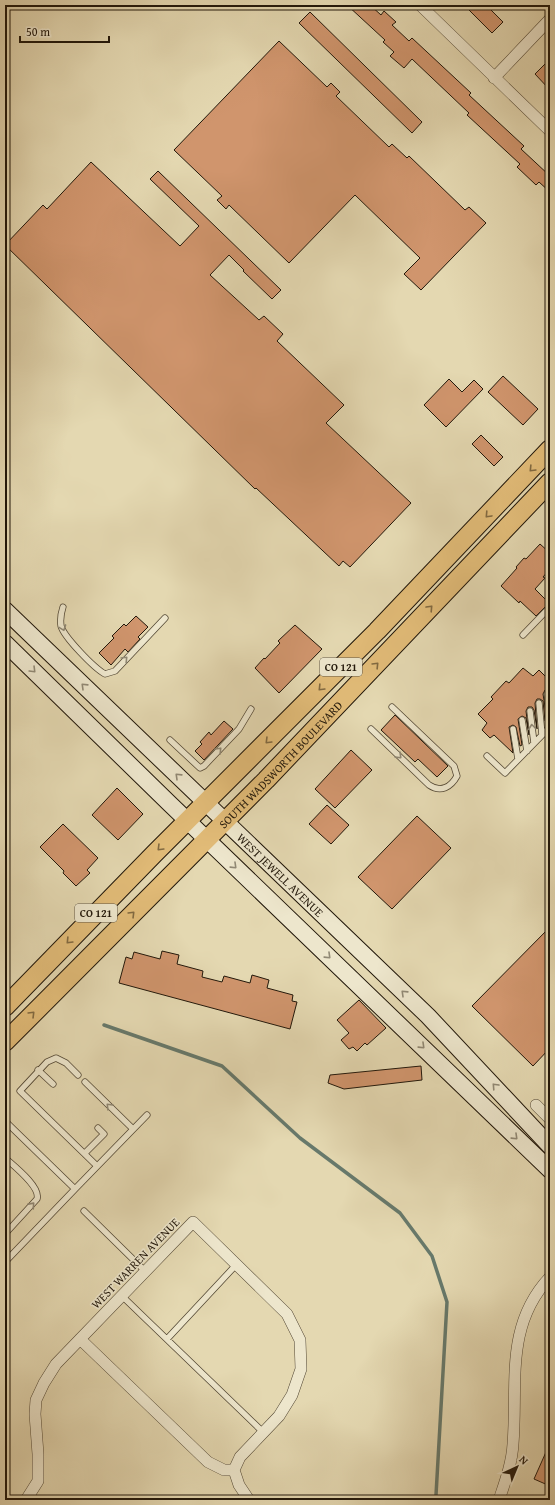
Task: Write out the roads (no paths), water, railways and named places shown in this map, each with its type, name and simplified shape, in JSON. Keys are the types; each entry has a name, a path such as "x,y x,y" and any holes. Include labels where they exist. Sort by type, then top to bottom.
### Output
{"main road":[{"name":"SOUTH WADSWORTH BOULEVARD","path":"5,1007 187,821 377,631 550,450"},
{"name":"SOUTH WADSWORTH BOULEVARD","path":"5,1042 336,707 550,482"},
{"name":"WEST JEWELL AVENUE","path":"5,610 428,1016 550,1146"},
{"name":"WEST JEWELL AVENUE","path":"5,643 187,821 550,1170"}],"street":[{"path":"420,5 550,131"},
{"path":"494,78 550,19"},
{"path":"536,1105 550,1119"},
{"name":"WEST WARREN AVENUE","path":"26,1500 38,1481 38,1454 35,1414 36,1400 44,1383 56,1364 193,1222 287,1314 300,1340 301,1369 292,1395 279,1416 240,1457 234,1470"},
{"path":"499,1500 509,1468 513,1444 516,1356 521,1325 530,1304 544,1283 550,1277"},
{"path":"80,1339 208,1462 224,1470 234,1470 239,1485 249,1500"}],"lane":[{"path":"63,607 60,619 63,631 75,646 105,674 114,671 165,618"},
{"path":"523,635 550,607"},
{"path":"547,694 550,716"},
{"path":"539,703 542,735"},
{"path":"371,729 429,785 443,789 452,784 457,776 454,766 392,707"},
{"path":"170,740 200,768 204,766 239,728 250,709"},
{"path":"530,711 534,743"},
{"path":"522,720 527,751"},
{"path":"487,756 505,773 550,727"},
{"path":"513,729 518,759"},
{"path":"5,984 5,995"},
{"path":"78,1075 66,1063 56,1058 47,1062 38,1070 20,1091 97,1166"},
{"path":"38,1070 53,1084"},
{"path":"85,1082 133,1129"},
{"path":"5,1262 147,1115"},
{"path":"5,1121 75,1189"},
{"path":"85,1153 104,1134 98,1128"},
{"path":"5,1158 28,1180 37,1191 38,1195 37,1199 5,1234"},
{"path":"84,1211 146,1271"},
{"path":"167,1339 236,1265"},
{"path":"122,1296 263,1432"}],"waterway":[{"path":"104,1025 222,1066 300,1138 400,1213 432,1256 447,1302 436,1495 438,1500"}]}
